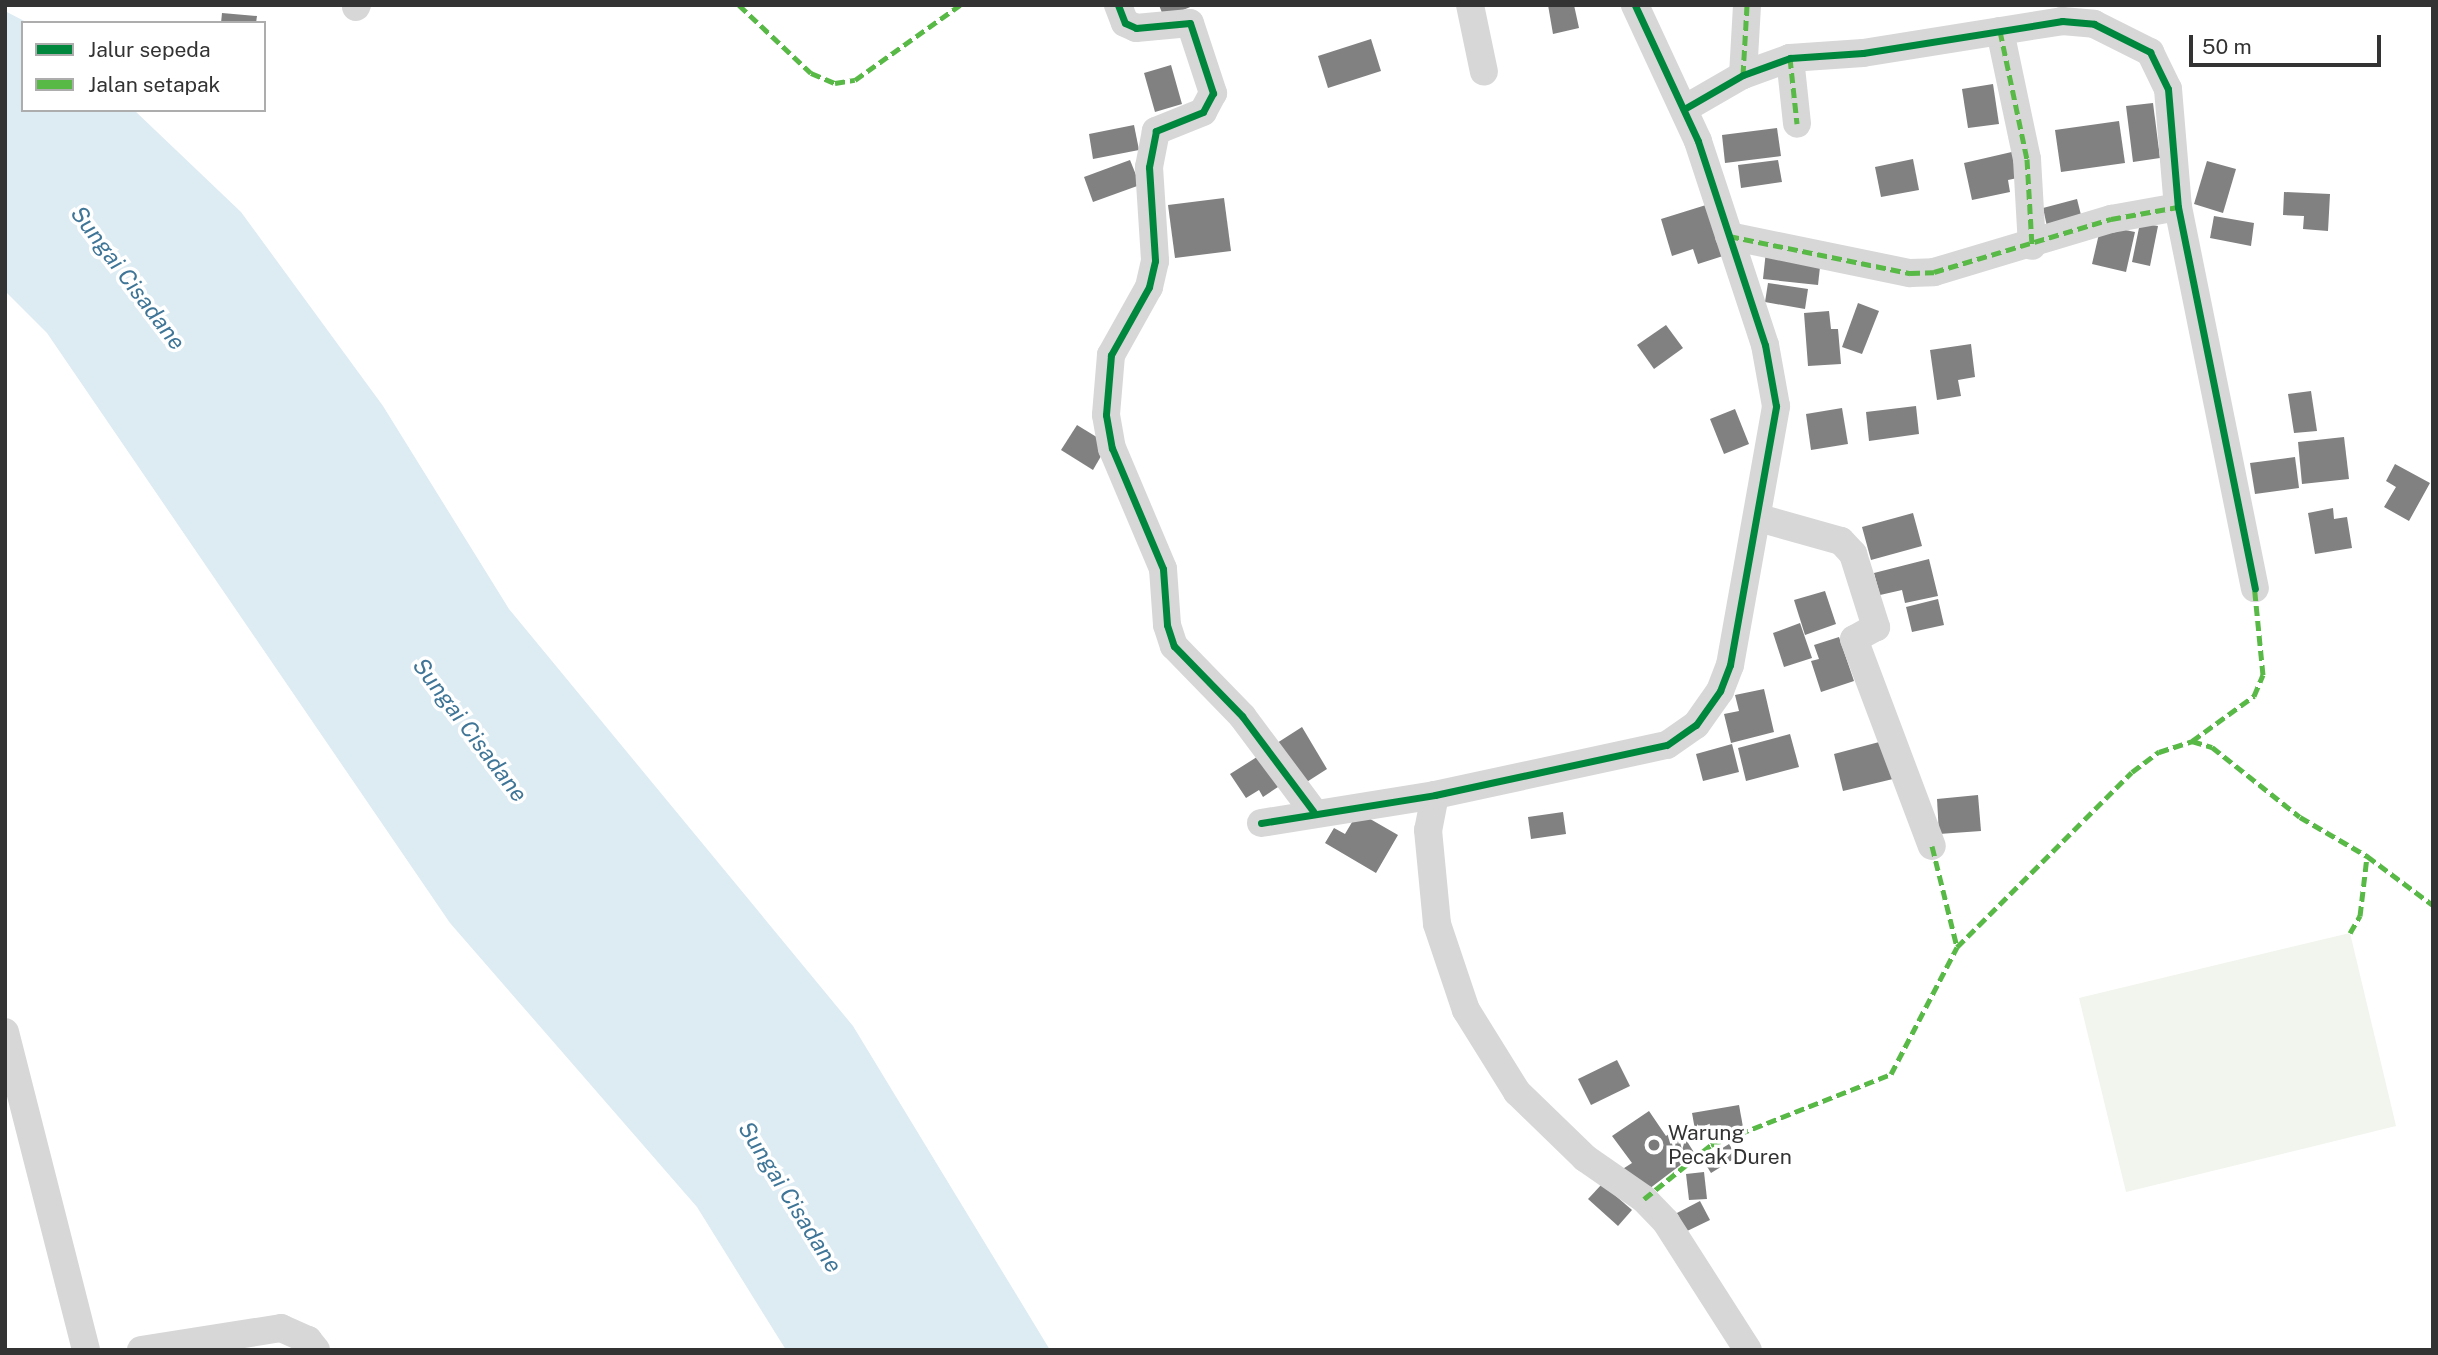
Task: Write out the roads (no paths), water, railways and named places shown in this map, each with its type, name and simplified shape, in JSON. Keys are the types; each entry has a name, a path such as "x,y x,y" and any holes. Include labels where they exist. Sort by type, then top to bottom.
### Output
{"street":[{"path":"1118,5 1125,23 1136,28 1190,23 1213,93 1203,112 1156,131 1149,167 1155,261 1149,287 1111,355 1106,415 1112,448 1163,569 1167,625 1174,646 1242,716 1313,811"},
{"path":"1470,5 1484,72"},
{"path":"1261,824 1313,811 1435,795 1667,745 1696,725 1720,691 1730,665 1759,518 1776,406 1765,345 1729,236 1684,109 1635,5"},
{"path":"1743,75 1747,5"},
{"path":"1684,109 1743,75 1790,58 2000,31 2077,14 2126,35 2150,52 2163,71 2178,206 2255,588"},
{"path":"2000,31 2027,159 2032,246"},
{"path":"1790,58 1797,124"},
{"path":"1729,236 1910,273 1934,272 2032,246 2111,219 2178,206"},
{"path":"1759,518 1841,541 1853,554 1876,627 1854,639 1932,846"},
{"path":"1435,795 1427,830 1437,924 1466,1010 1517,1092 1585,1158 1644,1199 1666,1222 1748,1350"},
{"path":"5,1032 9,1063 86,1350"},
{"path":"141,1350 281,1328 301,1335 316,1350"}],"water":[{"name":"Sungai Cisadane","path":"5,11 24,21 21,21 21,112 136,112 241,212 383,406 509,609 853,1026 1050,1350 786,1350 697,1207 450,923 47,333 5,291"}],"place":[{"name":"Warung Pecak Duren","path":"1654,1145"}]}
